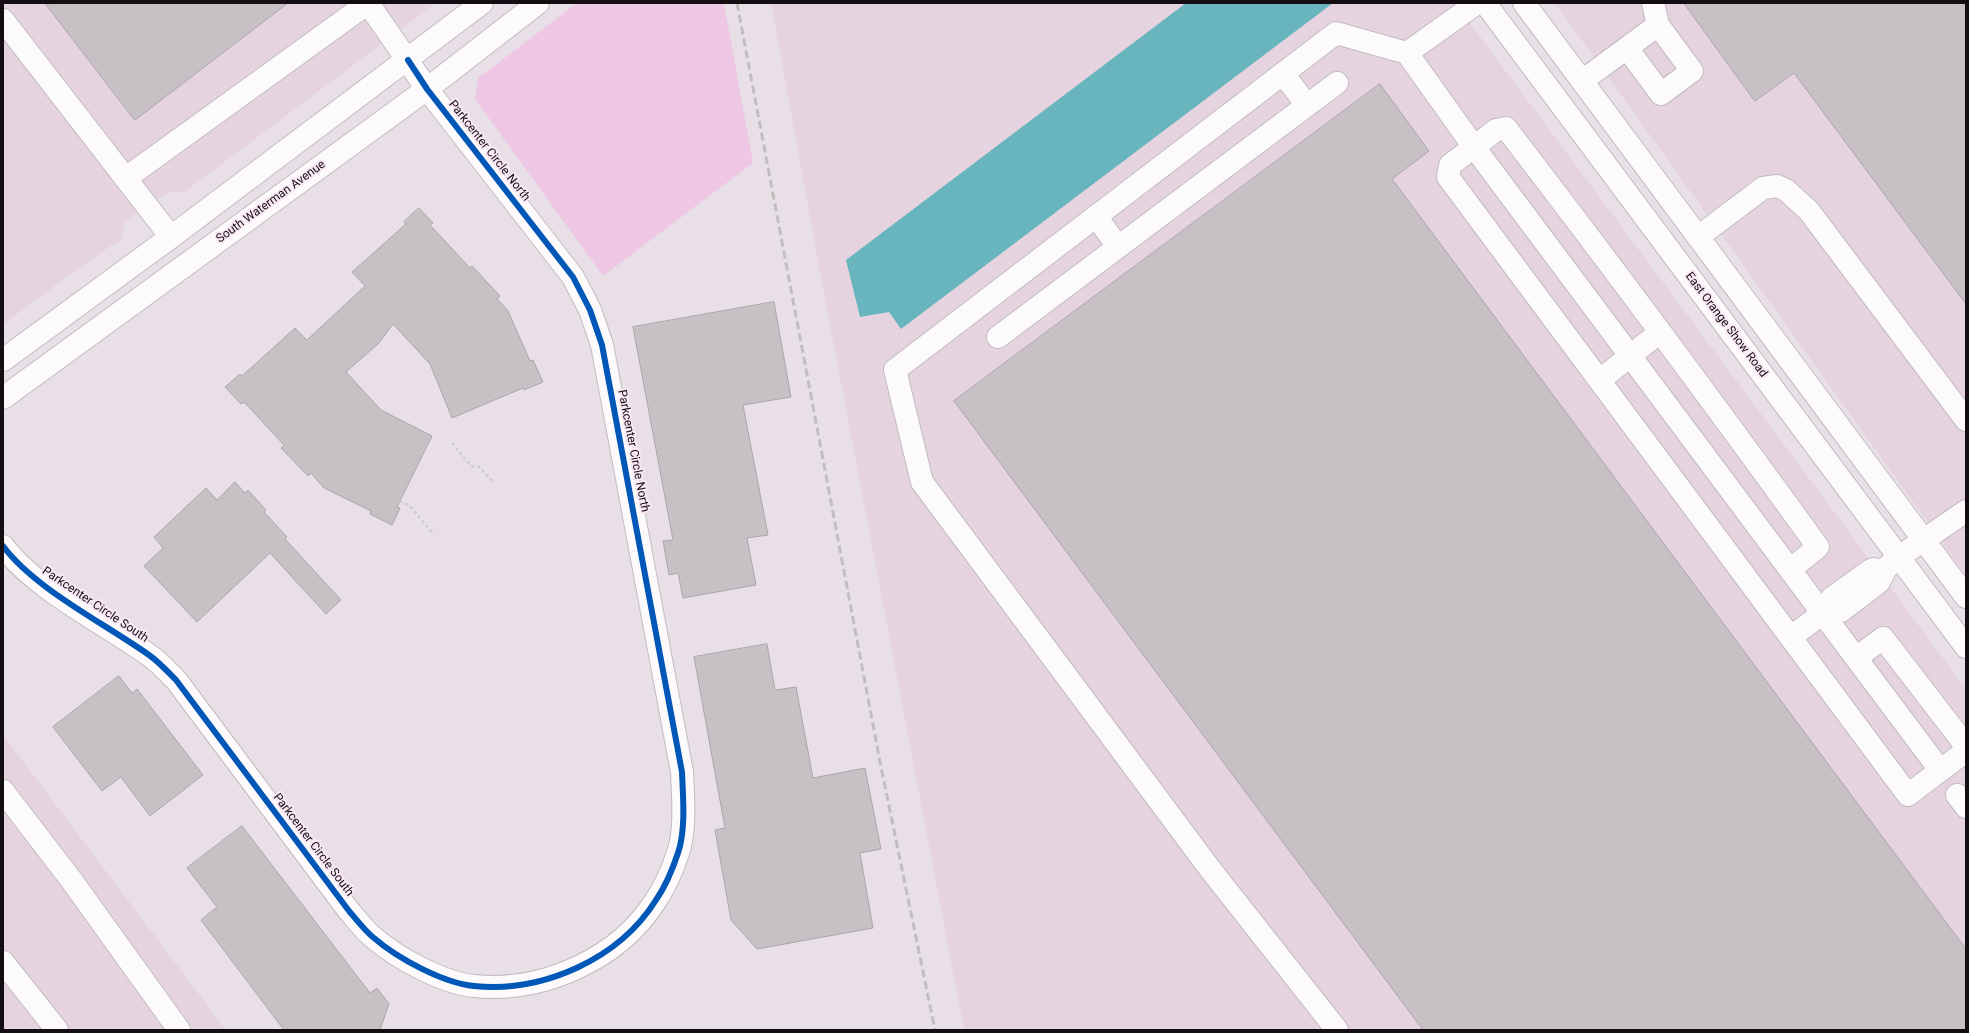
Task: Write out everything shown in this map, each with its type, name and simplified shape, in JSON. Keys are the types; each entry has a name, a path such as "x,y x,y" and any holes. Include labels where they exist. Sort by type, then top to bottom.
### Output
{"main road":[{"name":"Parkcenter Circle North","path":"368,3 427,89 573,277 590,310 602,345 682,772 683,817 678,852 657,900"},
{"path":"126,178 368,3"},
{"path":"3,360 171,237 482,3"},
{"name":"South Waterman Avenue","path":"3,398 427,89 538,3"},
{"path":"1407,53 1477,3"},
{"name":"East Orange Show Road","path":"1485,3 1892,563 1966,647"},
{"path":"1524,3 1966,597"},
{"path":"1627,48 1661,94 1692,70 1658,25 1653,3"},
{"path":"3,20 171,237"},
{"path":"1582,81 1658,25"},
{"path":"1337,1030 1210,869 922,482 895,370 1336,33 1407,53 1474,147 1631,354 1758,528 1790,569 1832,607 1856,658 1940,770"},
{"path":"1283,74 1307,105"},
{"path":"998,337 1337,83"},
{"path":"1790,569 1818,547 1713,401 1506,128 1496,130 1450,165 1448,177 1908,795 1966,751"},
{"path":"1698,237 1763,188 1777,186 1786,190 1810,211 1966,420"},
{"path":"1096,216 1118,247"},
{"path":"1600,380 1660,332"},
{"path":"1791,637 1832,607 1871,570 1892,563 1923,539 1966,511"},
{"name":"Parkcenter Circle South","path":"3,546 37,580 151,656 176,680 349,912 373,938 402,959 440,976 473,986 516,985 556,977 588,962 623,938 657,900"},
{"path":"1856,658 1883,638 1966,746"},
{"path":"3,791 72,881 179,1030"},
{"path":"3,962 57,1030"}],"path":[{"path":"452,443 472,466 479,467 492,481"},
{"path":"400,501 410,506 434,535"}],"shaded area":[{"path":"3,3 436,3 183,193 171,191 125,221 121,240 103,251 3,324"},
{"path":"577,3 724,3 753,163 603,276 475,99 478,78"},
{"path":"771,3 1455,3 1966,689 1966,1030 964,1030 819,267"},
{"path":"1554,3 1966,3 1966,576 1578,35"},
{"path":"3,735 226,1030 3,1030"}],"water":[{"path":"1186,3 1333,3 901,329 889,312 860,317 846,260"}],"building":[{"path":"45,3 288,3 135,120"},
{"path":"1684,3 1966,3 1966,304 1794,73 1755,101"},
{"path":"1380,84 1429,151 1392,179 1966,949 1966,1030 1423,1030 954,401"},
{"path":"419,208 433,223 430,225 470,268 472,266 500,296 497,299 508,311 530,361 533,360 543,382 524,390 523,388 452,418 430,364 393,324 379,343 346,372 381,410 432,436 397,507 400,508 392,525 370,514 371,511 324,488 311,473 308,476 281,448 284,445 244,402 241,404 225,387 240,374 242,376 295,328 307,340 365,286 352,272 406,224 404,222"},
{"path":"774,302 791,397 743,405 768,535 747,538 756,585 683,598 678,573 669,575 663,541 673,540 633,327"},
{"path":"235,482 245,493 248,490 266,510 264,512 287,537 285,539 341,600 326,614 270,553 197,622 144,566 163,548 154,537 206,488 217,500"},
{"path":"767,644 775,690 796,687 813,778 865,768 881,849 860,853 873,928 757,949 731,920 715,830 725,828 694,657"},
{"path":"119,676 132,693 137,689 203,775 150,816 121,777 102,791 53,727"},
{"path":"242,826 370,993 377,988 389,1004 380,1030 284,1030 201,920 217,907 187,868"}],"railway":[{"path":"737,3 880,762 935,1030"}],"cycle path":[{"path":"3,546 17,562 51,591 149,655 176,680 349,911 364,929 395,954 435,975 462,984 500,987 526,984 577,968 600,955 622,939 640,921 663,889 681,844 683,824 682,772 602,345 590,310 573,277 427,89 408,60"}]}
